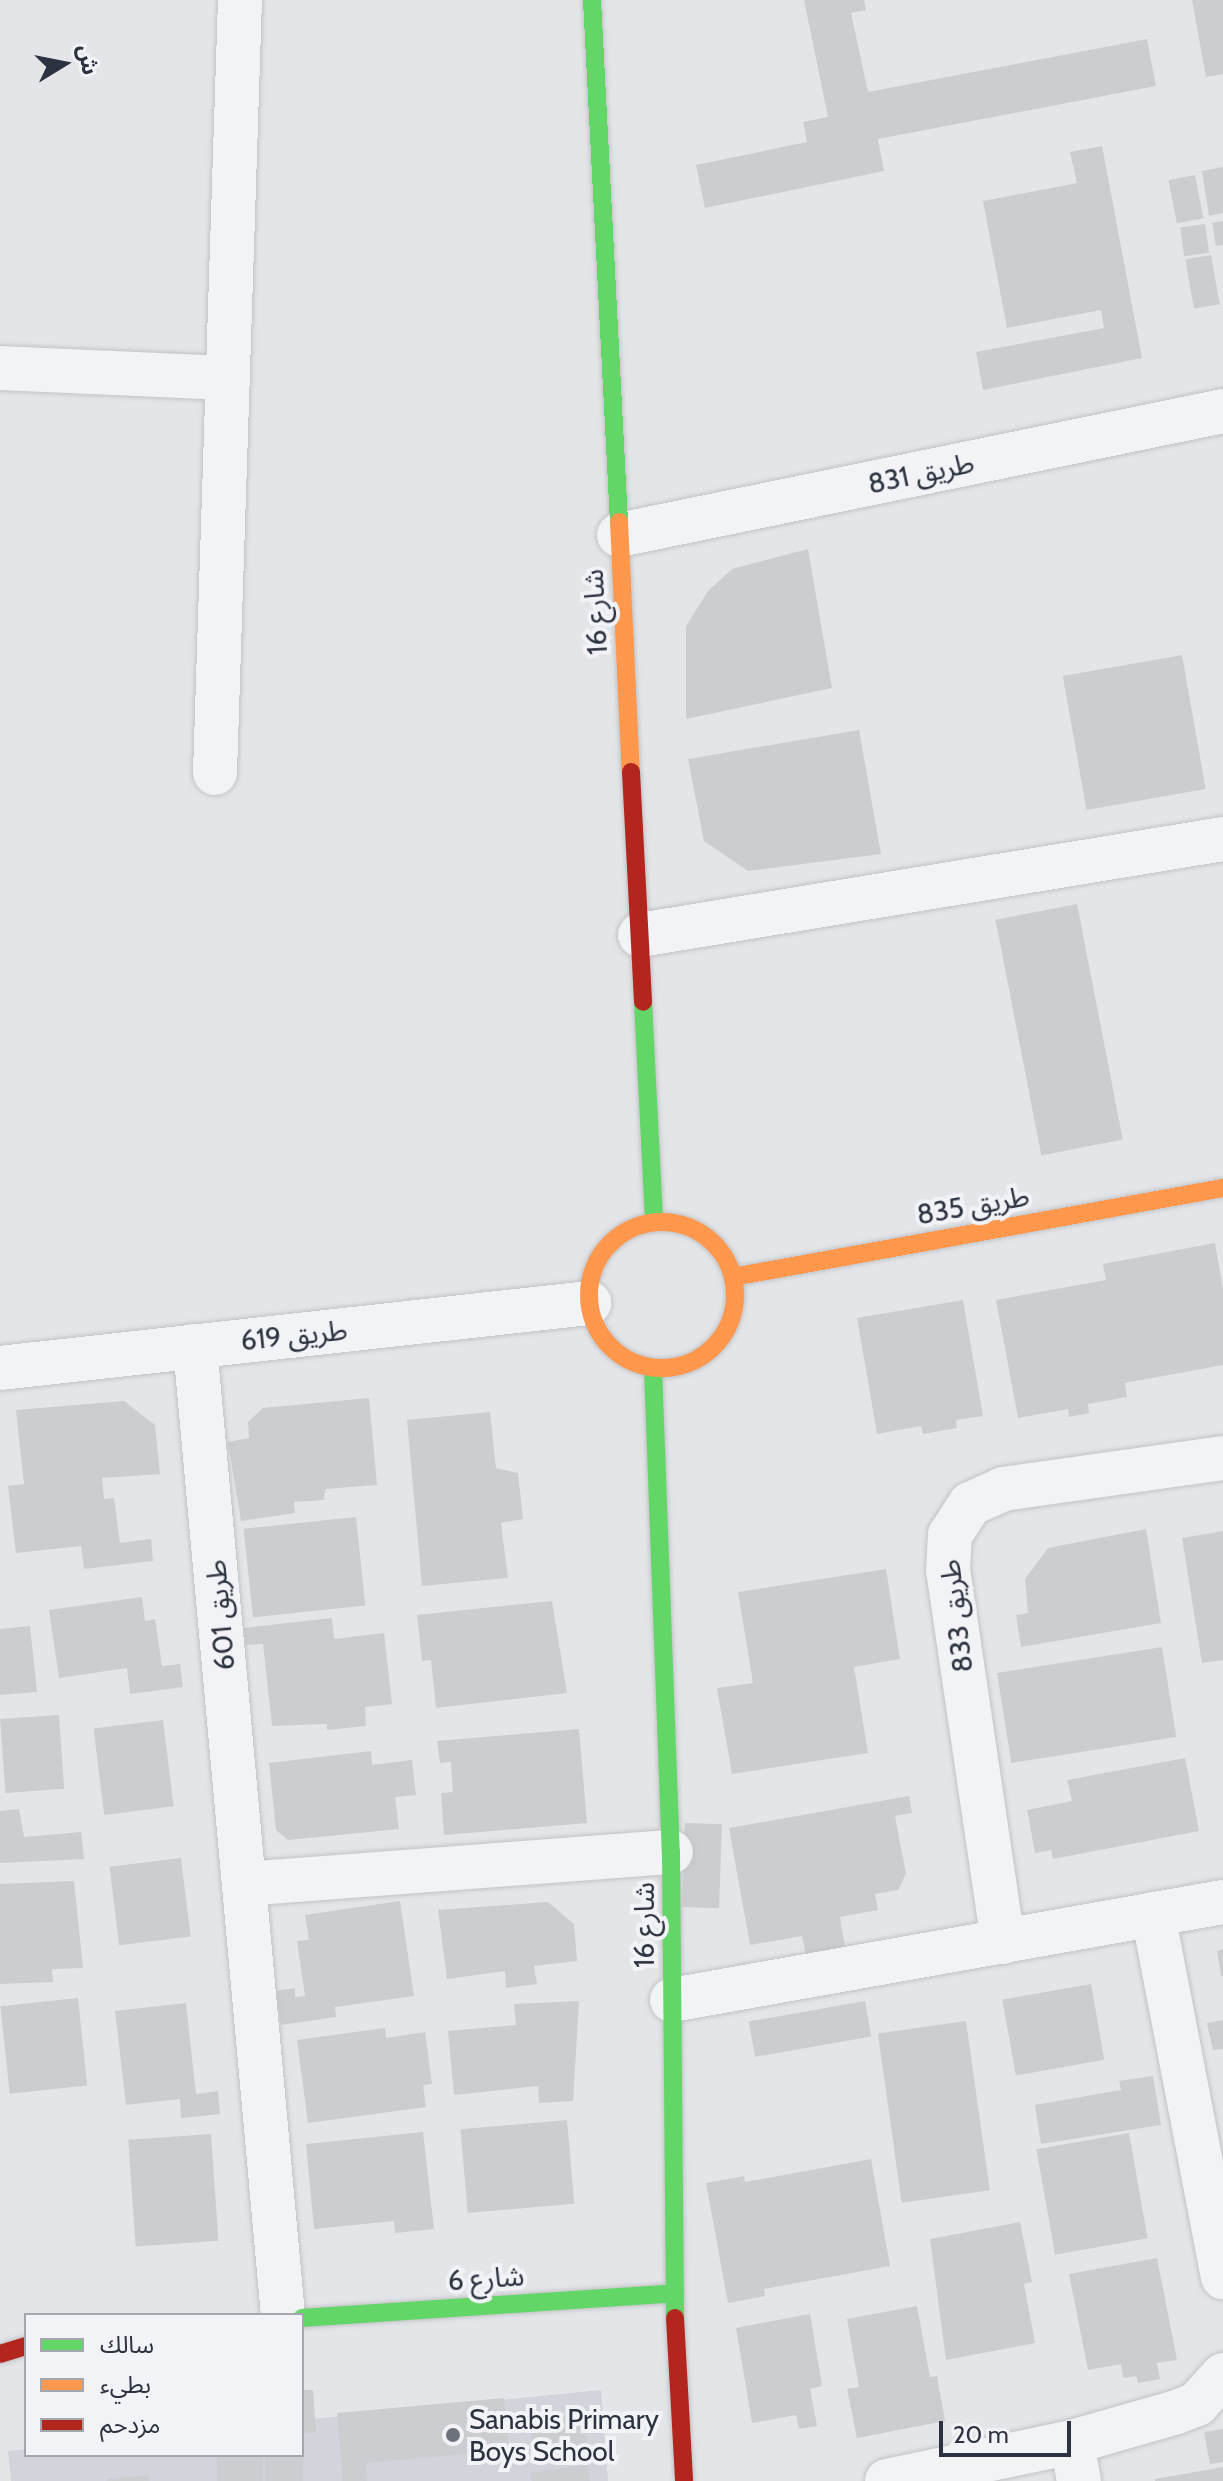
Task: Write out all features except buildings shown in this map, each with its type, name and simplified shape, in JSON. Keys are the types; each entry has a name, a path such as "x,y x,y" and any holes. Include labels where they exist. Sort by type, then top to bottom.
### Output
{"street":[{"path":"215,773 240,0"},
{"name":"شارع 16","path":"592,0 654,1221"},
{"path":"0,368 228,378"},
{"name":"طريق 831","path":"619,535 1223,411"},
{"path":"640,935 1223,839"},
{"name":"طريق 835","path":"733,1277 1223,1188"},
{"path":"654,1221 695,1229 725,1257 733,1277 729,1324 717,1343 699,1358 653,1368 617,1353 599,1331 589,1303 589,1280 598,1258 612,1240 654,1221"},
{"name":"طريق 619","path":"0,1368 589,1303"},
{"name":"طريق 601","path":"195,1346 283,2313"},
{"name":"شارع 16","path":"653,1368 671,1852 674,2293 684,2481"},
{"name":"طريق 833","path":"1003,1942 948,1571 950,1535 970,1504 1003,1489 1223,1458"},
{"path":"244,1884 671,1852"},
{"path":"672,2000 1223,1902"},
{"path":"1153,1914 1223,2277"},
{"name":"شارع 6","path":"304,2318 674,2293"},
{"path":"0,2354 24,2347"},
{"path":"887,2481 1076,2461 1197,2404 1223,2375"}],"shaded area":[{"name":"Sanabis Primary Boys School","path":"601,2390 608,2481 11,2481 8,2451 24,2449 24,2457 304,2457 304,2420"}],"traffic: fast":[{"path":"592,0 619,522"},
{"path":"643,1002 654,1221"},
{"path":"653,1368 671,1852 675,2318"},
{"path":"304,2318 674,2293"}],"traffic: slow":[{"path":"619,522 631,772"},
{"path":"733,1277 1223,1188"},
{"path":"662,1222 690,1228 714,1243 729,1267 735,1295 729,1323 714,1347 690,1362 662,1368 634,1362 610,1347 595,1323 589,1295 595,1267 610,1243 634,1228 662,1222"}],"traffic: jam":[{"path":"631,772 643,1002"},
{"path":"675,2318 684,2481"},
{"path":"0,2354 24,2347"}],"place":[{"name":"Sanabis Primary Boys School","path":"453,2435"}]}
